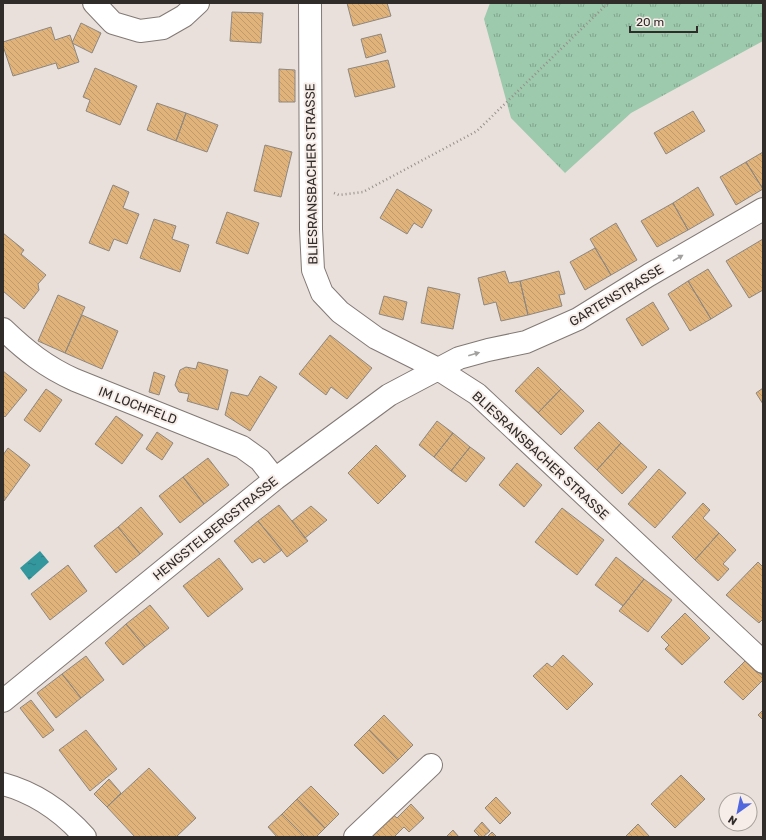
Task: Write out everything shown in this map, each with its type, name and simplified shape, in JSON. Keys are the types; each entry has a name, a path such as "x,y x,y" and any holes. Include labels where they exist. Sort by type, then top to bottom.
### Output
{"street":[{"path":"94,3 113,23 140,31 162,28 184,16 198,3"},
{"name":"BLIESRANSBACHER STRASSE","path":"310,3 310,186 313,270 322,293 340,312 376,338 438,369 477,394 763,662"},
{"name":"GARTENSTRASSE","path":"438,369 459,358 526,342 578,319 649,275 763,209"},
{"name":"IM LOCHFELD","path":"3,329 18,343 54,371 242,447 260,460 275,478"},
{"name":"HENGSTELBERGSTRASSE","path":"3,701 275,478 389,395 438,369"},
{"path":"355,837 431,765"},
{"path":"3,784 30,794 53,807 71,822 85,837"}],"path":[{"path":"310,186 339,195 363,192 477,131 608,3"}],"green space":[{"path":"490,3 763,3 763,41 631,113 565,173 511,118 484,19"}],"water":[{"path":"40,551 49,562 29,580 20,568"}],"building":[{"path":"347,3 387,3 391,16 353,26"},
{"path":"232,12 263,13 261,43 230,41"},
{"path":"81,23 101,33 92,53 72,43"},
{"path":"51,27 55,40 70,35 79,62 58,69 56,63 13,76 3,42"},
{"path":"381,34 386,52 366,58 361,39"},
{"path":"388,60 395,87 355,97 348,69"},
{"path":"95,68 137,86 120,125 86,111 90,100 83,97"},
{"path":"279,69 295,70 295,102 279,102"},
{"path":"157,103 186,113 176,141 147,130"},
{"path":"693,111 705,131 666,154 654,133"},
{"path":"186,113 218,125 207,152 176,141"},
{"path":"265,145 292,152 281,197 254,191"},
{"path":"763,152 763,189 746,162"},
{"path":"746,162 763,189 736,205 720,177"},
{"path":"113,185 129,192 123,208 139,214 127,244 114,239 109,251 89,243"},
{"path":"698,187 714,215 688,230 673,203"},
{"path":"397,189 432,210 422,228 414,223 407,234 380,218"},
{"path":"673,203 688,230 657,247 641,221"},
{"path":"227,212 259,223 248,254 216,243"},
{"path":"154,219 176,226 172,239 189,245 180,272 140,258"},
{"path":"616,223 637,260 611,275 590,239"},
{"path":"3,233 24,250 21,254 46,275 38,284 39,290 24,309 3,291"},
{"path":"763,239 763,290 749,298 726,261"},
{"path":"595,248 611,275 585,290 570,262"},
{"path":"708,269 732,306 711,319 688,281"},
{"path":"505,271 509,283 520,281 528,315 501,321 496,302 484,305 478,278"},
{"path":"559,271 565,294 559,295 562,306 528,315 520,281"},
{"path":"688,281 711,319 690,331 668,294"},
{"path":"428,287 460,294 453,329 421,323"},
{"path":"58,295 85,307 65,353 38,341"},
{"path":"384,296 407,302 403,320 379,314"},
{"path":"653,302 669,329 642,346 626,319"},
{"path":"82,315 118,331 102,369 65,353"},
{"path":"330,335 372,368 347,399 331,387 326,395 299,374"},
{"path":"198,362 228,370 218,410 187,401 189,394 179,392 175,385 180,370 186,367 196,369"},
{"path":"538,367 561,389 538,413 515,391"},
{"path":"3,371 27,390 5,417 3,415"},
{"path":"154,372 165,376 159,395 149,392"},
{"path":"260,376 277,387 250,431 225,415 231,392 248,396"},
{"path":"763,388 763,404 756,393"},
{"path":"46,389 62,400 40,432 24,420"},
{"path":"561,389 584,411 561,435 538,413"},
{"path":"116,416 143,435 122,464 95,444"},
{"path":"437,421 453,433 434,457 419,445"},
{"path":"599,422 621,443 597,470 574,448"},
{"path":"157,432 173,443 162,460 146,449"},
{"path":"453,433 470,447 451,471 434,457"},
{"path":"621,443 647,467 622,494 597,470"},
{"path":"376,445 406,476 378,504 348,473"},
{"path":"470,447 485,458 466,482 451,471"},
{"path":"8,448 30,465 4,501 3,455"},
{"path":"208,458 229,485 204,504 183,477"},
{"path":"517,463 542,485 524,507 499,485"},
{"path":"659,469 686,493 655,528 628,504"},
{"path":"183,477 204,504 180,523 159,496"},
{"path":"703,503 710,510 703,518 719,533 695,560 672,537"},
{"path":"279,505 308,541 287,557 258,521"},
{"path":"311,506 327,520 305,538 292,521"},
{"path":"141,507 163,534 140,554 118,527"},
{"path":"562,508 604,540 577,575 535,542"},
{"path":"258,521 282,550 264,563 260,558 252,563 234,541"},
{"path":"118,527 140,554 116,573 94,546"},
{"path":"719,533 736,550 723,564 729,569 718,581 695,560"},
{"path":"616,557 644,579 623,606 595,585"},
{"path":"219,558 243,589 208,617 183,586"},
{"path":"758,562 763,567 763,619 759,623 726,595"},
{"path":"68,565 87,591 50,620 31,594"},
{"path":"644,579 672,600 648,632 619,611"},
{"path":"150,605 169,628 145,647 126,624"},
{"path":"685,613 710,638 682,665 665,649 669,645 661,637"},
{"path":"126,624 145,647 123,665 105,643"},
{"path":"563,655 593,684 567,710 533,676 547,663 552,667"},
{"path":"86,656 104,680 81,698 62,674"},
{"path":"746,660 763,676 763,680 743,700 724,682"},
{"path":"62,674 81,698 56,718 37,693"},
{"path":"31,700 54,730 43,738 20,708"},
{"path":"763,710 763,720 758,715"},
{"path":"384,715 413,745 398,760 369,730"},
{"path":"86,730 117,769 90,791 59,750"},
{"path":"369,730 398,760 383,774 354,745"},
{"path":"149,768 196,818 176,837 135,837 107,807"},
{"path":"681,775 705,799 675,828 651,804"},
{"path":"109,779 121,793 107,807 94,794"},
{"path":"311,786 339,814 325,828 297,799"},
{"path":"496,797 511,813 500,824 485,808"},
{"path":"297,799 325,828 316,837 305,837 282,814"},
{"path":"411,804 424,818 409,832 404,827 394,837 373,837 369,833 391,813 397,818"},
{"path":"282,814 305,837 277,837 268,827"},
{"path":"482,822 490,831 483,837 480,837 474,831"},
{"path":"638,824 650,837 625,837"},
{"path":"453,830 459,837 446,837"},
{"path":"492,832 497,837 487,837"}]}
